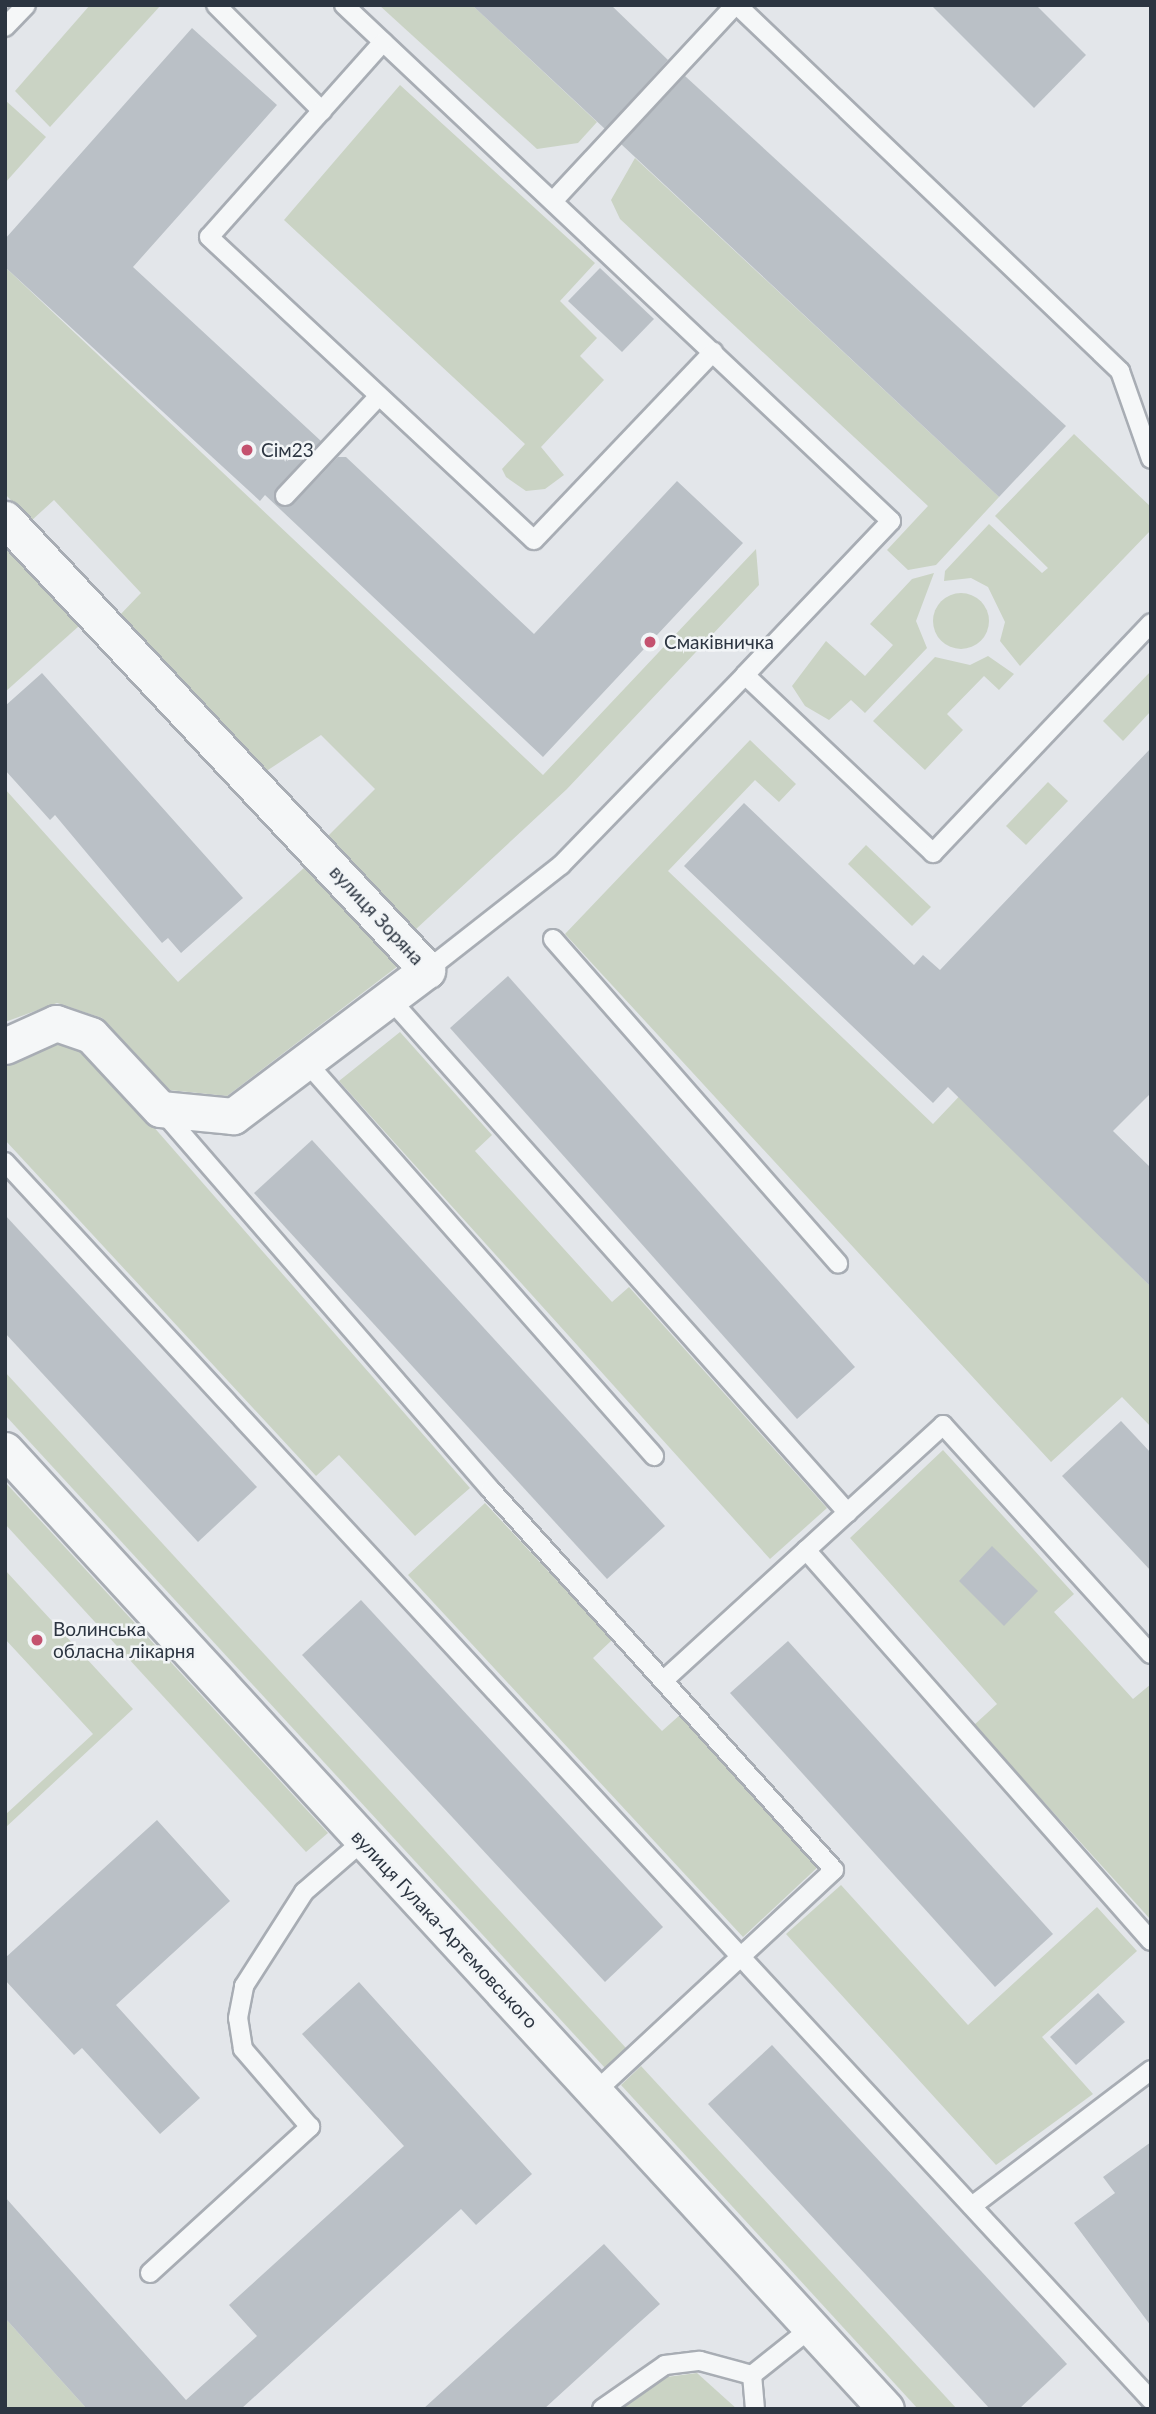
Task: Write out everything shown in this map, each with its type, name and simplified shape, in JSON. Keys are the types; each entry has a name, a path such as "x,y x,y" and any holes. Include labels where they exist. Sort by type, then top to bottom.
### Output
{"street":[{"name":"вулиця Зоряна","path":"7,525 427,970 308,1064 233,1116 160,1109"},
{"path":"5,1046 56,1023 91,1035 160,1109"},
{"name":"вулиця Гулака-Артемовського","path":"5,1450 886,2409"}],"lane":[{"path":"5,27 26,5"},
{"path":"216,5 322,111"},
{"path":"344,5 554,200 891,521 561,865 427,970"},
{"path":"554,200 736,5 1120,371 1151,459"},
{"path":"383,42 209,237 534,540 713,352"},
{"path":"285,496 379,396"},
{"path":"745,675 933,853 1151,623"},
{"path":"553,939 838,1263"},
{"path":"390,999 848,1513"},
{"path":"308,1064 654,1456"},
{"path":"160,1109 834,1870 595,2092"},
{"path":"5,1162 1151,2400"},
{"path":"664,1680 943,1425 1151,1654"},
{"path":"806,1550 1151,1941"},
{"path":"150,2273 310,2127 243,2049 237,2018 244,1986 304,1892 364,1840"},
{"path":"972,2206 1151,2070"},
{"path":"752,2375 811,2328"},
{"path":"602,2409 665,2365 700,2361 752,2375"},
{"path":"752,2375 755,2409"}],"green space":[{"path":"90,5 161,5 50,127 15,91"},
{"path":"379,5 472,5 597,122 578,143 537,149"},
{"path":"400,85 595,263 560,301 597,338 580,356 604,380 541,447 564,475 545,489 526,491 506,477 502,469 525,444 284,220"},
{"path":"5,100 46,137 5,183"},
{"path":"635,158 999,497 936,565 908,570 887,550 928,506 620,219 611,200"},
{"path":"5,267 543,775 756,549 759,585 567,789 415,930 327,837 375,789 321,735 265,772 119,616 141,593 54,500 31,521 5,494"},
{"path":"1074,434 1151,507 1151,530 1020,666 1000,641 1005,622 988,587 971,578 944,581 945,571 989,524 1042,573 1048,568 995,516"},
{"path":"5,547 79,626 5,692"},
{"path":"934,573 916,621 927,648 865,713 851,700 829,720 805,706 792,686 826,641 865,676 893,645 870,624 912,579"},
{"path":"955,593 967,593 977,597 985,605 989,621 985,637 977,645 967,649 955,649 945,645 937,637 933,627 933,615 937,605 945,597"},
{"path":"988,656 1014,674 999,690 984,676 947,714 963,730 925,770 873,721 935,657 970,665"},
{"path":"1151,671 1151,711 1123,741 1103,721"},
{"path":"750,740 796,784 779,802 755,780 668,871 933,1124 1043,1008 993,1130 1151,1287 1151,1427 1122,1397 1051,1462 565,934"},
{"path":"1048,782 1068,801 1026,845 1006,826"},
{"path":"5,789 178,982 305,867 398,966 227,1096 169,1090 102,1018 57,1003 5,1022"},
{"path":"866,845 931,907 912,926 848,864"},
{"path":"400,1032 492,1135 475,1151 612,1302 629,1287 827,1508 770,1559 339,1081"},
{"path":"56,1042 82,1050 152,1125 470,1488 415,1536 339,1455 316,1476 5,1140 5,1067"},
{"path":"5,1372 626,2048 605,2068 5,1415"},
{"path":"943,1450 1074,1594 1054,1612 1133,1699 1151,1684 1151,1920 974,1725 997,1704 850,1538"},
{"path":"5,1482 328,1833 306,1852 5,1524"},
{"path":"485,1503 612,1640 593,1658 662,1731 681,1714 820,1865 743,1937 408,1575"},
{"path":"5,1570 133,1709 5,1828 5,1815 93,1734 5,1639"},
{"path":"841,1885 968,2025 1097,1907 1137,1951 1042,2037 1093,2094 996,2165 786,1934"},
{"path":"641,2066 957,2409 918,2409 621,2085"},
{"path":"5,2318 87,2409 5,2409"},
{"path":"697,2373 737,2409 621,2409 667,2377"}],"building":[{"path":"472,5 611,5 668,60 605,129"},
{"path":"931,5 1036,5 1086,55 1034,108"},
{"path":"192,28 277,105 133,267 321,441 276,489 278,505 293,504 338,457 346,457 534,634 677,481 743,543 543,757 265,495 260,501 5,267 5,239"},
{"path":"685,76 1066,426 999,497 621,144"},
{"path":"600,268 654,319 622,352 568,301"},
{"path":"42,673 243,898 181,953 168,938 162,943 55,815 50,820 5,770 5,706"},
{"path":"1151,748 1151,1093 1113,1131 1151,1168 1151,1287 948,1087 933,1103 684,866 744,803 914,965 923,955 940,970"},
{"path":"508,976 855,1367 797,1419 450,1028"},
{"path":"312,1140 665,1526 607,1579 254,1193"},
{"path":"5,1215 257,1487 198,1542 5,1333"},
{"path":"1121,1421 1151,1453 1151,1571 1062,1476"},
{"path":"992,1546 1038,1591 1004,1626 959,1581"},
{"path":"361,1600 663,1927 605,1982 302,1655"},
{"path":"788,1641 1053,1934 995,1987 730,1693"},
{"path":"157,1820 230,1901 116,2005 200,2098 160,2134 82,2048 74,2055 5,1980 5,1958"},
{"path":"359,1982 532,2174 476,2225 461,2209 241,2409 87,2409 5,2318 5,2197 186,2400 257,2336 229,2305 404,2146 302,2034"},
{"path":"1098,1993 1125,2022 1076,2065 1050,2037"},
{"path":"772,2045 1067,2364 1019,2409 990,2409 708,2104"},
{"path":"1151,2142 1151,2326 1074,2223 1115,2193 1103,2177"},
{"path":"604,2244 660,2304 544,2409 423,2409"}],"place":[{"name":"Сім23","path":"247,450"},
{"name":"Смаківничка","path":"650,642"},
{"name":"Волинська обласна лікарня","path":"37,1640"}]}
